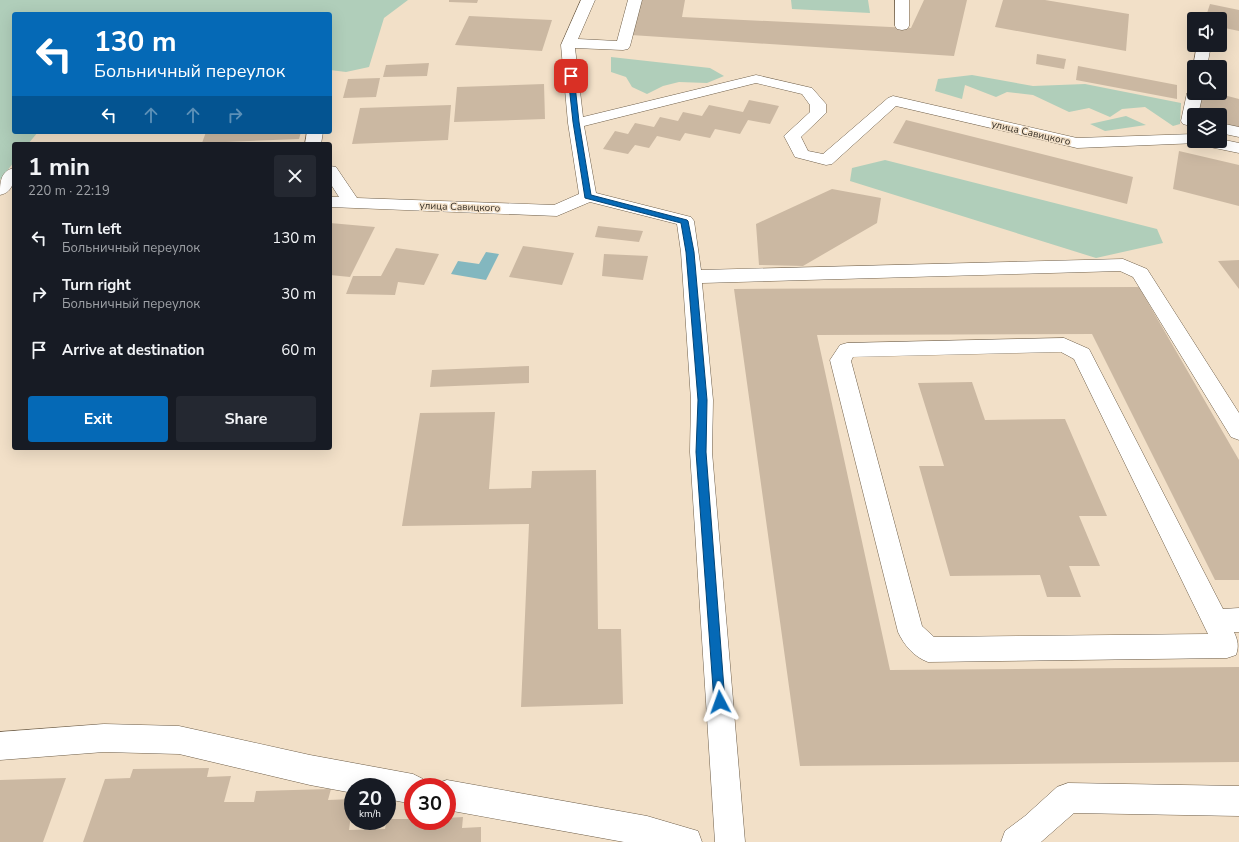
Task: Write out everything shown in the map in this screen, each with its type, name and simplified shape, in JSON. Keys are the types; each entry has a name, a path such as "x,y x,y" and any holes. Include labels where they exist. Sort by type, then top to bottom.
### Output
{"street":[{"path":"588,0 568,45 576,122 588,196 685,221 690,252 702,400 701,452 730,842"},
{"path":"569,43 623,46 635,0"},
{"path":"902,0 902,26"},
{"name":"улица Савицкого","path":"576,122 756,79 807,91 818,104 818,113 792,136 801,154 826,160 893,101 1077,143 1187,139"},
{"path":"1227,129 1239,132"},
{"path":"1227,146 1239,148"},
{"path":"332,174 353,204"},
{"path":"0,190 12,175"},
{"name":"улица Савицкого","path":"332,202 557,210 588,196"},
{"path":"692,277 1123,265 1140,273 1239,431"},
{"path":"1064,345 1082,354 1228,620 1227,646 928,650 911,632 840,360 847,350 1064,345"},
{"path":"0,746 104,738 179,740 310,770 404,787"},
{"path":"456,797 647,831 687,842"},
{"path":"1016,842 1036,827 1068,798 1239,801"}],"green space":[{"path":"0,0 408,0 384,18 369,67 346,72 332,70 332,12 12,12 12,134 36,134 30,142 12,142 12,165 0,180"},
{"path":"791,0 868,0 870,13 792,9"},
{"path":"611,57 710,68 724,76 707,83 679,82 663,86 647,94 632,87 626,77 611,72"},
{"path":"972,75 1033,86 1085,84 1181,103 1180,124 1173,126 1145,107 1122,109 1110,117 1089,108 1069,112 1033,95 1007,92 996,97 965,85 962,99 935,91 938,79"},
{"path":"1126,116 1146,125 1105,131 1090,124"},
{"path":"885,160 1157,229 1163,243 1096,258 850,181 852,168"}],"water":[{"path":"486,252 499,254 486,280 451,274 458,261 479,264"}],"building":[{"path":"449,0 478,0 477,3 449,2"},
{"path":"640,0 685,0 682,17 911,28 924,0 967,0 954,56 631,35"},
{"path":"1003,0 1045,0 1129,14 1126,51 995,27"},
{"path":"1210,4 1239,10 1239,31 1227,28 1227,12 1207,12"},
{"path":"469,16 552,20 542,51 455,45"},
{"path":"1037,54 1066,59 1064,69 1036,64"},
{"path":"429,63 427,76 383,77 386,65"},
{"path":"1078,66 1177,85 1177,99 1076,80"},
{"path":"380,78 376,97 343,98 348,79"},
{"path":"544,84 545,119 454,122 457,87"},
{"path":"1227,96 1239,99 1239,128 1227,125 1227,108 1198,108 1200,100 1227,100"},
{"path":"749,100 779,106 770,124 748,120 740,134 715,129 710,138 685,133 680,141 657,136 649,148 635,145 628,154 603,149 615,131 628,134 635,123 654,127 660,117 678,121 683,112 702,116 709,105 743,112"},
{"path":"451,105 448,140 352,144 360,108"},
{"path":"906,120 1133,177 1127,204 893,143"},
{"path":"205,134 300,134 299,139 202,142"},
{"path":"1179,151 1239,165 1239,206 1173,189"},
{"path":"832,189 881,198 877,223 803,266 759,265 756,224"},
{"path":"332,223 375,227 350,277 332,275"},
{"path":"598,226 643,231 639,242 595,237"},
{"path":"523,246 574,253 562,285 509,277"},
{"path":"396,248 439,254 424,285 398,282 395,295 346,294 353,276 381,276"},
{"path":"604,254 648,256 643,280 602,276"},
{"path":"1239,260 1239,289 1218,261"},
{"path":"1139,287 1239,460 1239,580 1215,580 1092,334 817,335 890,670 1239,667 1239,762 800,766 734,289"},
{"path":"529,366 529,383 430,387 432,370"},
{"path":"972,382 985,420 1065,419 1107,516 1079,516 1100,566 1069,566 1081,597 1047,597 1040,575 950,576 919,466 944,466 918,383"},
{"path":"495,412 489,489 531,488 532,471 596,470 598,629 621,629 623,704 521,707 529,524 402,526 420,413"},
{"path":"209,768 207,777 231,776 224,802 254,802 256,791 331,789 328,800 344,799 344,830 396,830 396,819 404,819 404,830 456,830 456,817 463,817 462,828 481,827 481,842 83,842 105,779 130,778 133,769"},
{"path":"66,778 43,842 0,842 0,780"}],"route":[{"path":"571,76 576,122 588,196 685,221 690,252 702,400 701,452 720,702"}]}
